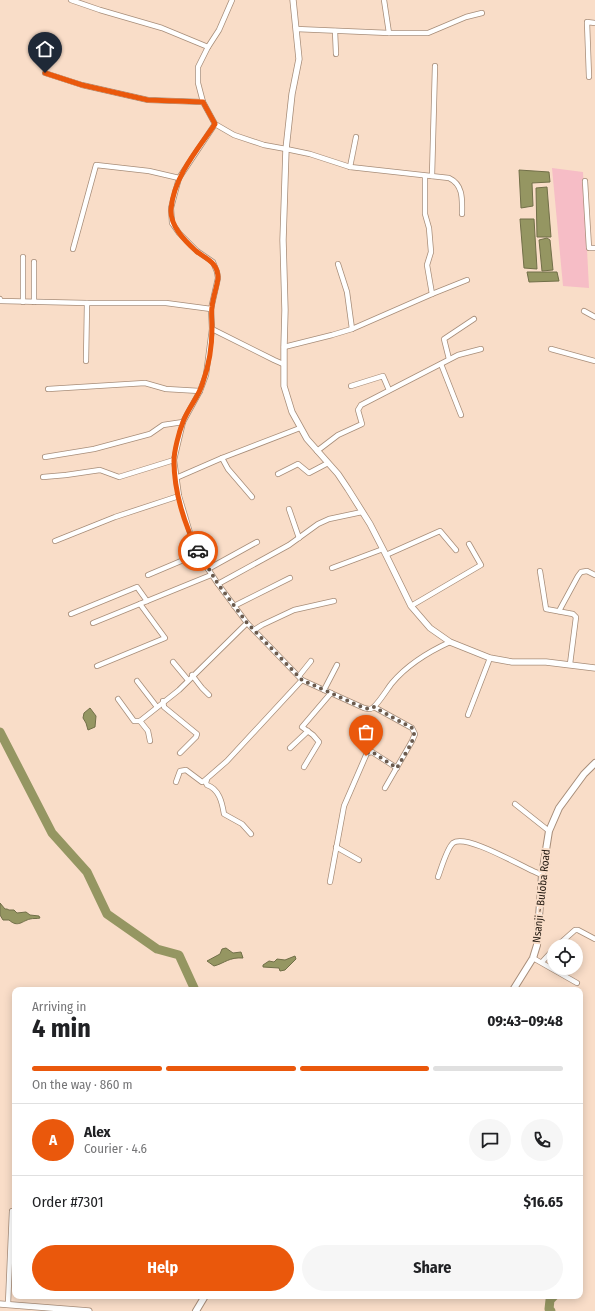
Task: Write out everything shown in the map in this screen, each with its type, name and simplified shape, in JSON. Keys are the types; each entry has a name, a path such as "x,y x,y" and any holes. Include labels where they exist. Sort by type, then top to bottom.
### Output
{"main road":[{"name":"Nsanji - Buloba Road","path":"514,987 533,958 536,945 542,875 549,831 560,808 584,774 595,763"},
{"path":"196,1311 203,1299"}],"street":[{"path":"71,0 162,28 208,47"},
{"path":"232,0 219,30 198,67 197,75 203,102 215,124 234,135 264,145 310,154 350,167 449,178 457,183 462,193 462,214"},
{"path":"293,0 299,59 292,94 286,149 283,240 285,310 283,364 284,386 292,412 307,439 316,451 338,474 385,552 410,606 430,628 450,642 490,658 512,662 546,662 595,668"},
{"path":"384,0 389,33"},
{"path":"296,30 428,33 466,17 482,13"},
{"path":"588,77 587,22 595,23"},
{"path":"335,31 336,54"},
{"path":"432,176 435,66"},
{"path":"45,73 82,85 148,100 203,102"},
{"path":"215,124 178,178 171,208 172,223 179,233 197,251 213,262 218,278 211,309 212,329 208,360 200,391 183,422 174,460 179,496 191,536 211,575 247,623 301,678 364,708 369,709 374,707 403,671 431,650 450,642"},
{"path":"350,167 356,137"},
{"path":"73,248 96,164 149,171 178,178"},
{"path":"425,176 425,214 429,228 431,252 427,265 432,294"},
{"path":"585,181 589,248 595,248"},
{"path":"23,258 23,302"},
{"path":"34,262 34,302"},
{"path":"338,264 348,292 352,329"},
{"path":"284,347 352,329 467,280"},
{"path":"0,299 1,301 23,302 166,303 211,309"},
{"path":"86,361 87,303"},
{"path":"584,311 595,317"},
{"path":"450,359 444,339 474,319"},
{"path":"212,329 283,364"},
{"path":"316,451 338,435 362,424 358,410 361,405 458,355 481,349"},
{"path":"551,349 595,361"},
{"path":"441,364 461,415"},
{"path":"351,386 383,376 389,390"},
{"path":"48,389 145,383 166,389 200,391"},
{"path":"45,457 94,449 150,434 163,425 183,422"},
{"path":"176,478 222,458 300,428"},
{"path":"222,458 228,469 252,497"},
{"path":"43,476 66,476 100,470 119,477 174,460"},
{"path":"278,474 298,464 309,473 328,463"},
{"path":"55,541 115,517 179,496"},
{"path":"289,509 299,538"},
{"path":"218,584 289,545 318,524 329,519 362,512"},
{"path":"332,568 385,552 440,531 456,550"},
{"path":"208,569 257,542"},
{"path":"410,606 481,565 469,544"},
{"path":"148,575 200,553"},
{"path":"540,571 546,609 573,614 577,619 570,664"},
{"path":"559,611 581,572 587,571 595,575"},
{"path":"93,623 211,575"},
{"path":"234,606 290,578"},
{"path":"71,614 137,587 147,601"},
{"path":"254,630 294,610 334,601"},
{"path":"97,666 165,638 140,604"},
{"path":"118,700 134,721 140,721 179,690 192,675 247,623"},
{"path":"468,715 490,658"},
{"path":"176,782 180,771 186,770 202,782 227,761 301,678 310,661"},
{"path":"173,662 188,680"},
{"path":"324,690 337,665"},
{"path":"192,675 209,695"},
{"path":"137,681 157,707"},
{"path":"304,767 319,742 313,735 302,727 331,693"},
{"path":"164,701 164,707 197,734 196,737 180,753"},
{"path":"374,707 412,728 414,731 412,741 385,788"},
{"path":"140,721 148,731 150,741"},
{"path":"290,748 308,731"},
{"path":"330,882 344,806 367,753 372,752 397,768"},
{"path":"207,779 207,786 212,787 218,793 224,814 242,824 251,834"},
{"path":"514,804 549,831"},
{"path":"438,877 450,847 454,842 460,841 493,851 529,870 542,875"},
{"path":"336,847 359,860"},
{"path":"565,939 575,930 578,930 595,939"},
{"path":"542,962 547,957"},
{"path":"533,958 577,983"},
{"path":"8,1304 12,1261"},
{"path":"0,1304 89,1311"}],"shaded area":[{"path":"552,168 583,172 589,288 563,286"},
{"path":"519,170 549,172 550,182 532,183 533,206 521,208"},
{"path":"547,187 551,237 537,237 536,188"},
{"path":"520,219 534,219 537,269 524,268"},
{"path":"547,238 550,240 553,270 542,271 539,240"},
{"path":"527,272 557,272 559,281 529,282"},
{"path":"90,708 96,716 95,727 88,730 83,718 84,713"},
{"path":"0,903 5,909 14,910 17,913 26,912 30,915 39,916 40,918 30,919 17,924 9,920 3,920 0,915"},
{"path":"226,948 233,953 241,952 243,958 231,959 214,966 207,961 220,954 222,949"},
{"path":"295,956 296,959 285,970 280,971 279,968 263,967 263,965 269,961 274,962 277,959 285,960"}],"waterway":[{"path":"0,732 52,833 87,872 107,914 157,949 179,955 194,987"},
{"path":"551,1299 549,1309 551,1311"}],"way so far":[{"path":"198,551 211,575 247,623 302,680 364,708 369,709 374,707 412,728 414,731 412,741 397,768 372,752 367,753 366,756"}],"route":[{"path":"45,73 82,85 148,100 203,102 215,124 178,178 171,208 172,223 179,233 197,251 213,262 218,278 211,309 212,329 206,375 200,391 183,422 174,460 179,496 184,517 198,551"}]}
